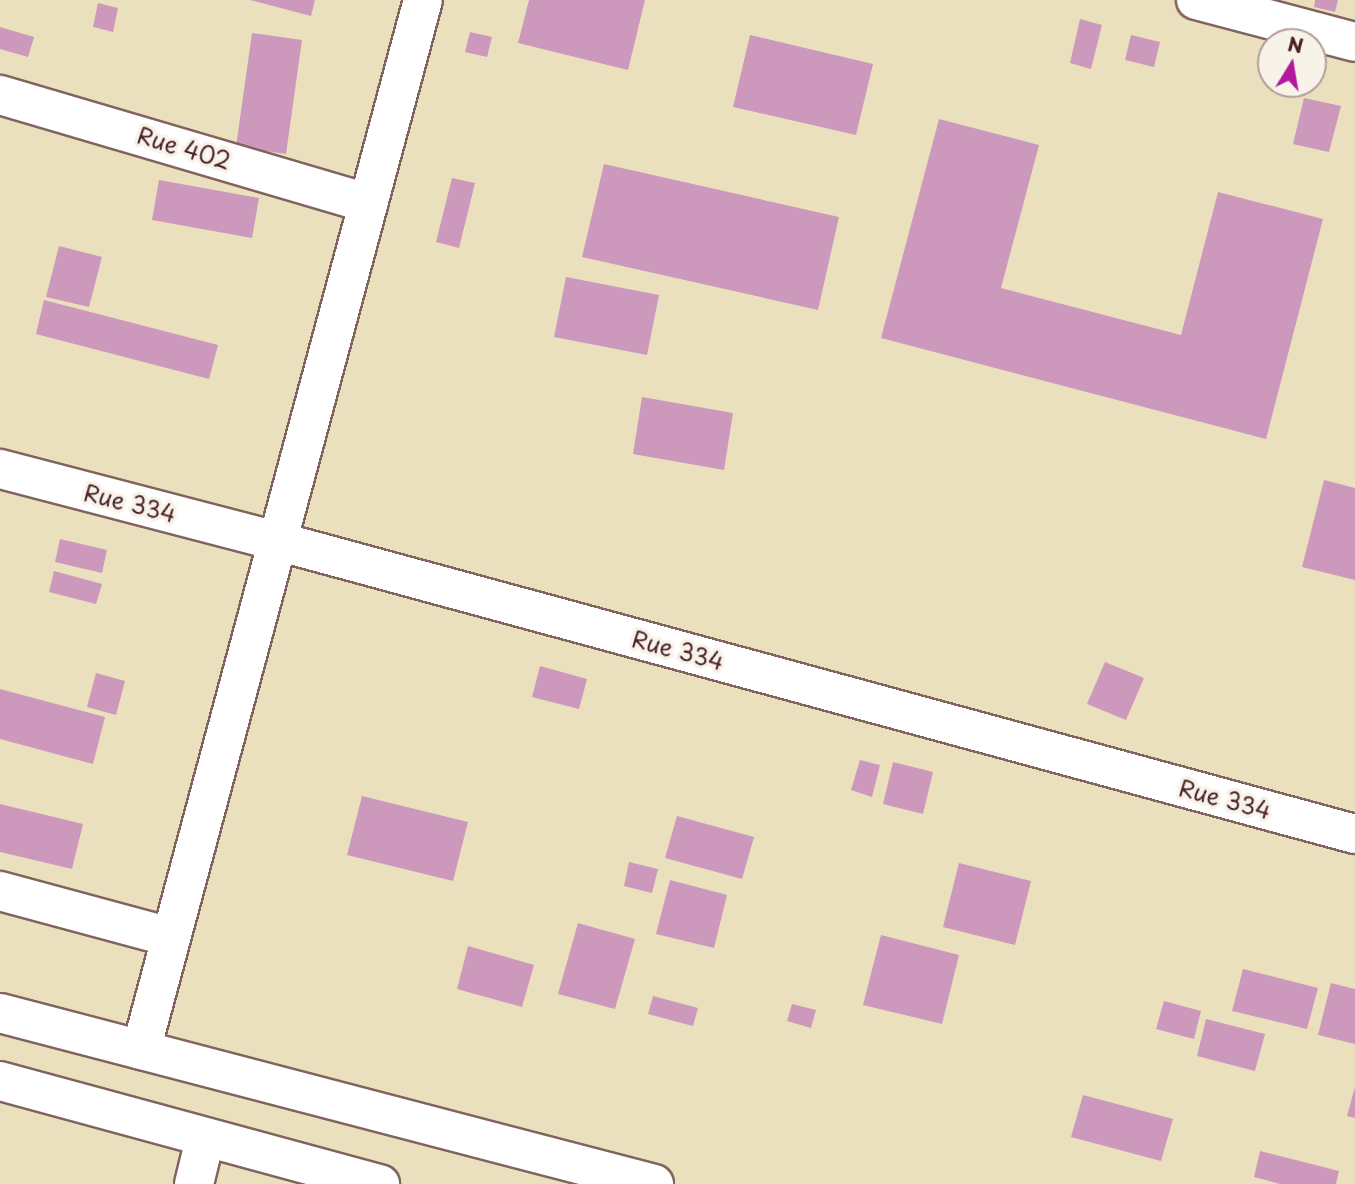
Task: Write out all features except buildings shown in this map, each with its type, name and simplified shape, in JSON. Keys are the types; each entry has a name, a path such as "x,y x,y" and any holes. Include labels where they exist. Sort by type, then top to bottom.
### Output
{"street":[{"path":"141,1050 423,0"},
{"path":"1196,0 1355,42"},
{"name":"Rue 402","path":"0,95 368,203"},
{"name":"Rue 334","path":"0,469 277,541 1355,834"},
{"path":"0,891 170,937"},
{"path":"0,1013 654,1184"},
{"path":"0,1081 205,1139 380,1184"},
{"path":"194,1184 205,1139"}]}
